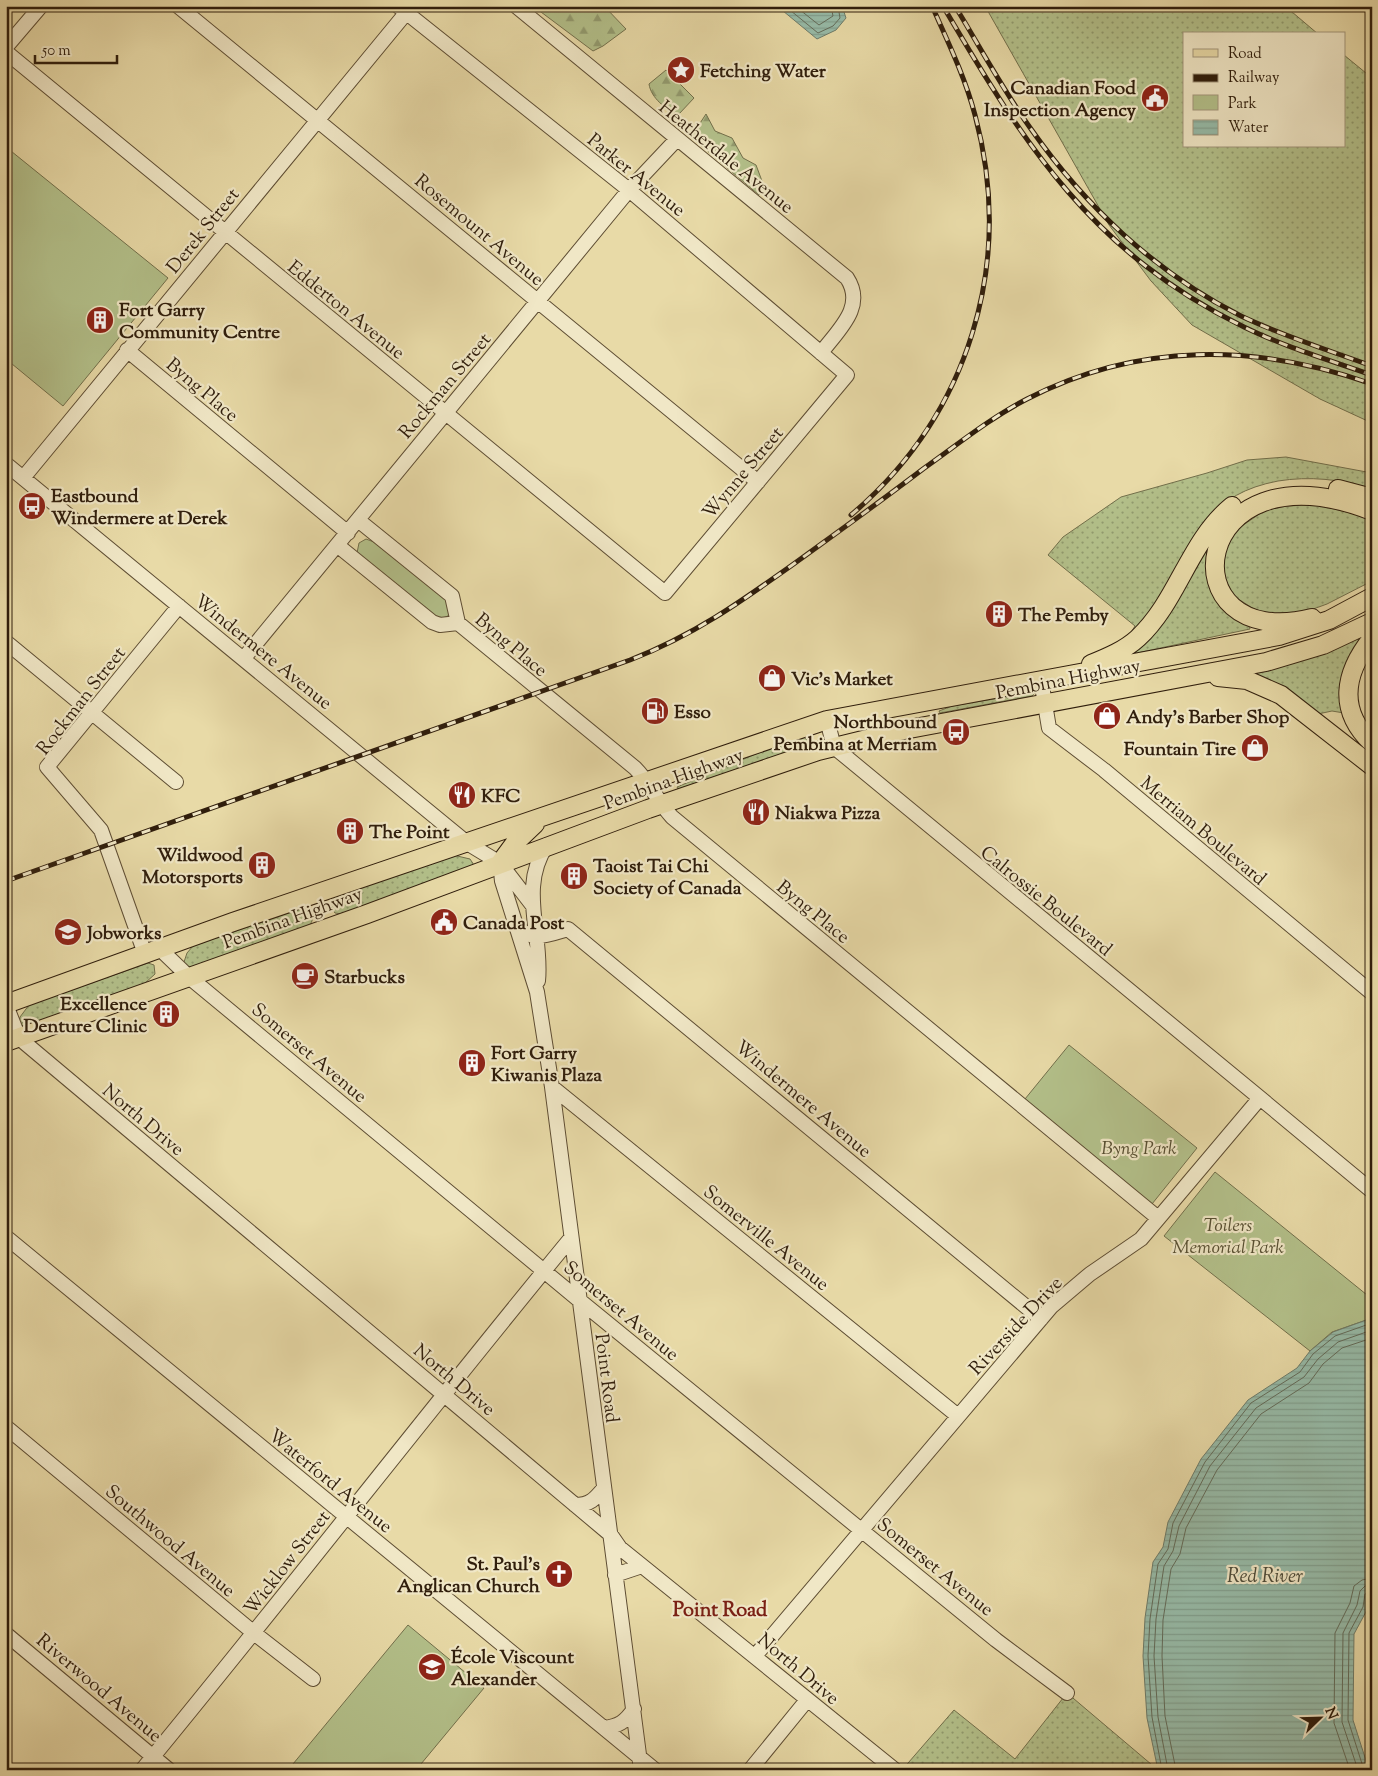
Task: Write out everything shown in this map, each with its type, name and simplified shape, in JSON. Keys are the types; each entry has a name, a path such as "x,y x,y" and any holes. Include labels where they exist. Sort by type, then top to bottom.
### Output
{"main road":[{"path":"1066,675 1116,653 1144,632 1165,603 1209,530 1220,516 1242,500 1262,491 1299,486 1339,489 1372,498"},
{"path":"1372,511 1343,502 1318,498 1282,498 1265,501 1240,513 1229,524 1217,544 1214,560 1217,581 1225,597 1245,614 1261,621 1305,619 1372,597"},
{"name":"Pembina Highway","path":"6,1004 828,720 1297,632 1329,620 1372,597"},
{"name":"Pembina Highway","path":"12,1040 763,768 834,747 904,730 1198,675 1306,652 1372,622"},
{"path":"1372,638 1350,675 1348,694 1354,717 1364,735 1372,743"},
{"path":"1198,675 1253,682 1281,695 1372,766"},
{"path":"500,863 514,844 538,820"}],"street":[{"path":"6,47 41,6"},
{"name":"Rosemount Avenue","path":"178,6 758,482"},
{"name":"Heatherdale Avenue","path":"516,6 847,278 854,292 852,312 821,353"},
{"name":"Derek Street","path":"23,478 318,119 405,8"},
{"name":"Parker Avenue","path":"405,8 629,190 847,375"},
{"name":"Edderton Avenue","path":"6,52 665,593"},
{"name":"Rockman Street","path":"244,658 629,190 676,139"},
{"name":"Byng Place","path":"127,350 348,533"},
{"name":"Wynne Street","path":"665,593 847,375"},
{"name":"Windermere Avenue","path":"6,464 468,843 500,863"},
{"name":"Byng Place","path":"358,520 452,596 458,623 648,781 661,805 726,863 1158,1218"},
{"name":"Byng Place","path":"337,545 432,622 440,625 458,623"},
{"name":"Rockman Street","path":"152,952 101,830 47,767 179,606"},
{"path":"6,642 176,782"},
{"name":"Merriam Boulevard","path":"1041,680 1049,728 1104,770 1372,993"},
{"path":"828,720 834,747"},
{"name":"Calrossie Boulevard","path":"834,747 1260,1098"},
{"name":"Point Road","path":"537,992 538,968 533,906 533,876 538,858 547,845"},
{"path":"500,863 533,906"},
{"name":"Point Road","path":"500,863 502,881 537,992 552,1087 641,1764"},
{"path":"516,926 525,934 535,937"},
{"name":"Windermere Avenue","path":"535,937 568,928 1041,1319"},
{"name":"Somerset Avenue","path":"152,952 190,977 579,1300 996,1640 1067,1693"},
{"name":"North Drive","path":"6,1004 12,1040 444,1394 611,1535 620,1548 895,1770"},
{"name":"Somerville Avenue","path":"552,1087 958,1416"},
{"path":"1260,1098 1372,1191"},
{"name":"Riverside Drive","path":"756,1656 861,1529 1041,1319 1090,1274 1141,1239 1260,1098"},
{"name":"Waterford Avenue","path":"6,1237 604,1728 641,1764 654,1770"},
{"name":"Wicklow Street","path":"142,1770 571,1238"},
{"name":"Southwood Avenue","path":"6,1427 254,1633 314,1679"},
{"path":"575,1505 585,1505 594,1501 604,1488"},
{"path":"615,1575 642,1566"},
{"name":"Riverwood Avenue","path":"6,1634 169,1770"},
{"path":"750,1770 808,1700"},
{"path":"604,1728 617,1726 627,1720 634,1709"}],"green space":[{"path":"533,6 570,8 604,6 626,29 593,51"},
{"path":"985,6 1285,6 1316,32 1183,32 1183,148 1346,148 1346,57 1372,78 1372,423 1320,399 1192,325 1151,281 1109,225"},
{"path":"666,70 694,98 679,114 669,110 660,103 650,89 649,84"},
{"path":"706,114 715,131 732,138 743,158 756,165 765,189 759,195 691,137"},
{"path":"6,147 168,278 63,406 6,359"},
{"path":"1286,457 1372,473 1372,489 1337,481 1301,479 1278,481 1255,487 1236,495 1221,506 1198,532 1154,609 1128,637 1135,626 1048,555 1063,537 1121,497 1247,460"},
{"path":"1313,504 1372,518 1372,581 1327,604 1305,612 1262,614 1235,597 1224,578 1223,549 1229,535 1268,508"},
{"path":"1213,536 1208,566 1209,575 1235,616 1249,624 1250,629 1132,654 1131,652"},
{"path":"366,539 374,542 447,601 450,612 448,616 438,620 357,553 359,543"},
{"path":"1372,622 1344,713 1332,711 1318,714 1238,679"},
{"path":"1036,692 1032,696 940,713 939,711 952,706"},
{"path":"804,737 811,744 678,789 677,787 775,746"},
{"path":"453,855 470,859 474,865 342,914 335,913 331,908 331,901 335,896"},
{"path":"302,908 309,910 313,918 308,927 191,968 183,965 187,953 193,946"},
{"path":"148,963 154,965 155,974 144,984 23,1027 19,1024 20,1017 29,1005"},
{"name":"Byng Park","path":"1069,1045 1197,1148 1152,1204 1025,1099"},
{"name":"Toilers Memorial Park","path":"1215,1172 1372,1299 1372,1318 1332,1332 1310,1351 1164,1236"},
{"path":"408,1625 484,1688 416,1770 288,1770"},
{"path":"1067,1693 1158,1770 902,1770 954,1710 1015,1759"}],"water":[{"path":"777,6 842,6 846,18 836,30 817,39"},
{"name":"Red River","path":"1372,1318 1372,1590 1368,1608 1354,1634 1353,1720 1369,1770 1158,1770 1147,1718 1143,1656 1145,1618 1153,1562 1163,1547 1168,1522 1201,1459 1248,1400 1297,1368 1310,1351 1333,1332"}],"railway":[{"path":"851,515 892,475 926,431 953,384 972,333 984,281 989,226 986,171 971,101 956,60 932,6"},
{"path":"943,6 1003,105 1034,150 1104,230 1145,265 1191,298 1244,327 1291,347 1372,375"},
{"path":"955,6 1001,84 1031,129 1075,185 1124,235 1180,279 1210,299 1241,316 1289,336 1372,366"},
{"path":"6,881 630,660 675,640 755,592 961,441 1000,415 1027,399 1069,380 1111,367 1154,358 1198,355 1241,356 1285,361 1372,384"}],"place":[{"name":"Fetching Water","path":"681,70"},
{"name":"Canadian Food Inspection Agency","path":"1155,98"},
{"name":"Fort Garry Community Centre","path":"100,320"},
{"name":"Eastbound Windermere at Derek","path":"32,506"},
{"name":"The Pemby","path":"999,614"},
{"name":"Vic’s Market","path":"772,678"},
{"name":"Esso","path":"655,711"},
{"name":"Andy's Barber Shop","path":"1107,716"},
{"name":"Northbound Pembina at Merriam","path":"956,732"},
{"name":"Fountain Tire","path":"1255,748"},
{"name":"KFC","path":"462,795"},
{"name":"Niakwa Pizza","path":"756,812"},
{"name":"The Point","path":"350,831"},
{"name":"Wildwood Motorsports","path":"262,865"},
{"name":"Taoist Tai Chi Society of Canada","path":"574,876"},
{"name":"Canada Post","path":"444,922"},
{"name":"Jobworks","path":"68,932"},
{"name":"Starbucks","path":"305,976"},
{"name":"Excellence Denture Clinic","path":"166,1014"},
{"name":"Fort Garry Kiwanis Plaza","path":"472,1063"},
{"name":"St. Paul's Anglican Church","path":"559,1574"},
{"name":"École Viscount Alexander","path":"432,1667"}],"district":[{"name":"Point Road","path":"720,1609"}]}
